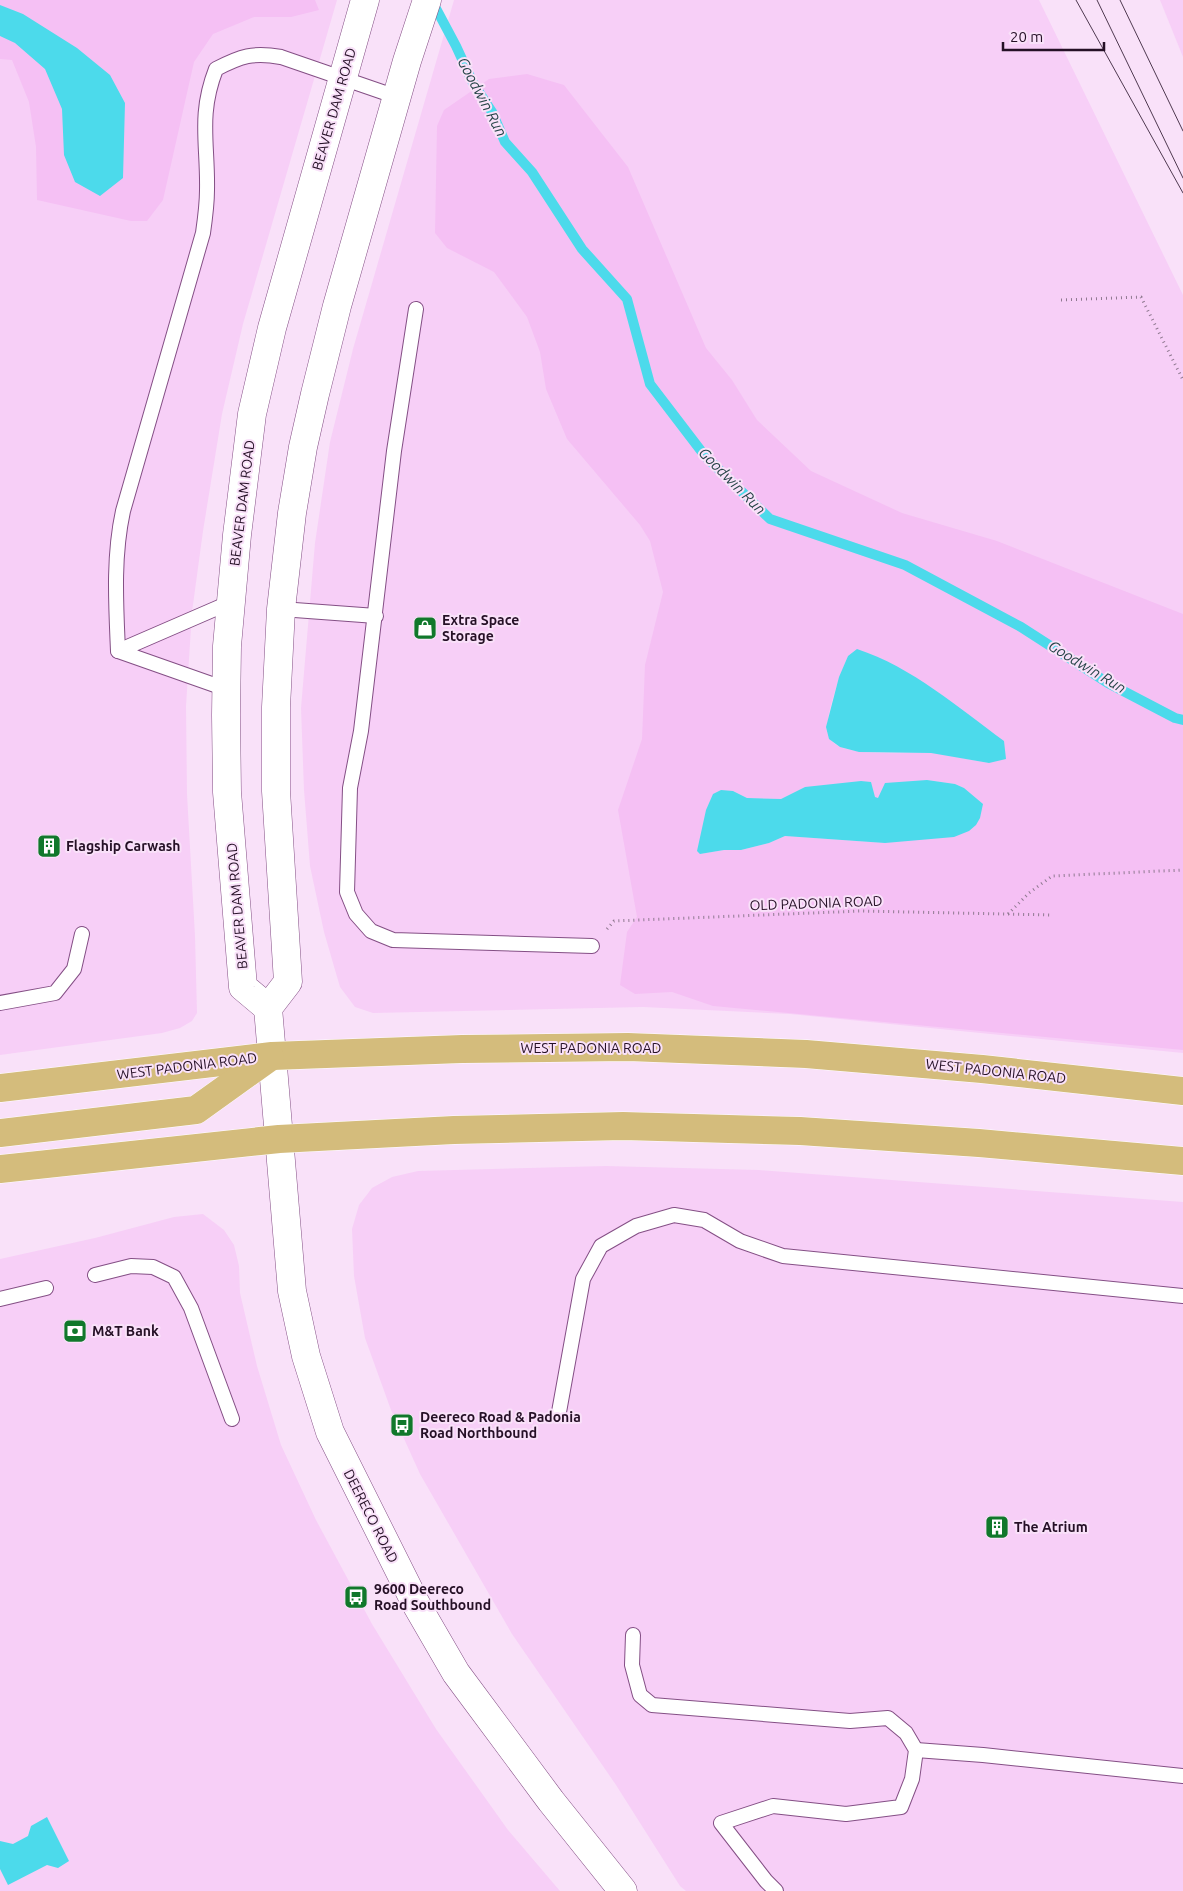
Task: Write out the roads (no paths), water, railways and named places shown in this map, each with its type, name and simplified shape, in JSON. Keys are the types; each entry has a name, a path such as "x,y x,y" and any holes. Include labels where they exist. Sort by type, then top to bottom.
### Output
{"main road":[{"name":"BEAVER DAM ROAD","path":"268,1008 243,987 228,792 227,646 237,536 252,414 272,328 365,0"},
{"path":"279,1139 268,1008 288,982 276,791 276,707 281,609 292,513 314,394 407,61 427,0"},
{"name":"WEST PADONIA ROAD","path":"0,1088 272,1056 462,1049 628,1047 806,1054 982,1069 1183,1091"},
{"path":"0,1133 196,1110 272,1056"},
{"path":"0,1169 279,1139 454,1130 623,1126 810,1132 979,1143 1183,1161"},
{"name":"DEERECO ROAD","path":"279,1139 292,1291 306,1356 330,1432 416,1604 456,1673 551,1801 623,1891"}],"lane":[{"path":"118,652 115,574 118,536 123,511 204,233 207,190 205,111 209,87 216,69 238,58 262,54 282,57 397,97"},
{"path":"416,309 394,451 361,731 350,788 347,892 356,914 371,931 393,940 592,946"},
{"path":"118,652 231,602"},
{"path":"281,609 376,616"},
{"path":"118,652 226,689"},
{"path":"0,1003 55,992 74,969 82,934"},
{"path":"559,1412 583,1279 601,1246 636,1226 674,1215 704,1220 740,1240 784,1256 1183,1296"},
{"path":"95,1275 131,1266 153,1267 174,1277 191,1308 232,1419"},
{"path":"0,1299 46,1288"},
{"path":"633,1635 632,1665 640,1695 652,1705 850,1721 888,1718 906,1733 916,1750 912,1779 900,1807 846,1814 772,1806 720,1824 776,1891"},
{"path":"916,1750 983,1755 1183,1776"}],"water":[{"path":"0,5 23,14 77,48 110,75 125,103 123,178 100,196 75,182 64,155 62,109 45,69 15,43 0,36"},
{"path":"857,649 897,666 952,702 1004,741 1006,759 989,763 931,753 859,752 840,747 829,739 826,727 839,677 848,656"},
{"path":"927,780 955,784 964,788 983,804 980,818 976,825 969,831 954,837 885,843 785,836 769,843 741,850 724,850 700,854 697,851 706,810 713,794 721,790 733,791 747,798 781,799 805,787 861,781 871,782 875,797 878,798 885,783"},
{"path":"47,1817 69,1861 58,1868 47,1865 8,1885 0,1869 0,1841 13,1844 28,1836 31,1826"}],"waterway":[{"name":"Goodwin Run","path":"432,1 473,83 492,112 505,142 532,172 582,249 627,299 650,384 705,456 770,519 905,565 1021,627 1108,683 1175,718 1183,720"}],"tram line":[{"path":"1076,0 1183,193"},
{"path":"1097,0 1183,178"},
{"path":"1120,0 1183,131"}],"place":[{"name":"Extra Space Storage","path":"425,628"},
{"name":"Flagship Carwash","path":"49,846"},
{"name":"M&T Bank","path":"75,1331"},
{"name":"Deereco Road & Padonia Road Northbound","path":"402,1425"},
{"name":"The Atrium","path":"997,1527"},
{"name":"9600 Deereco Road Southbound","path":"356,1597"}]}
